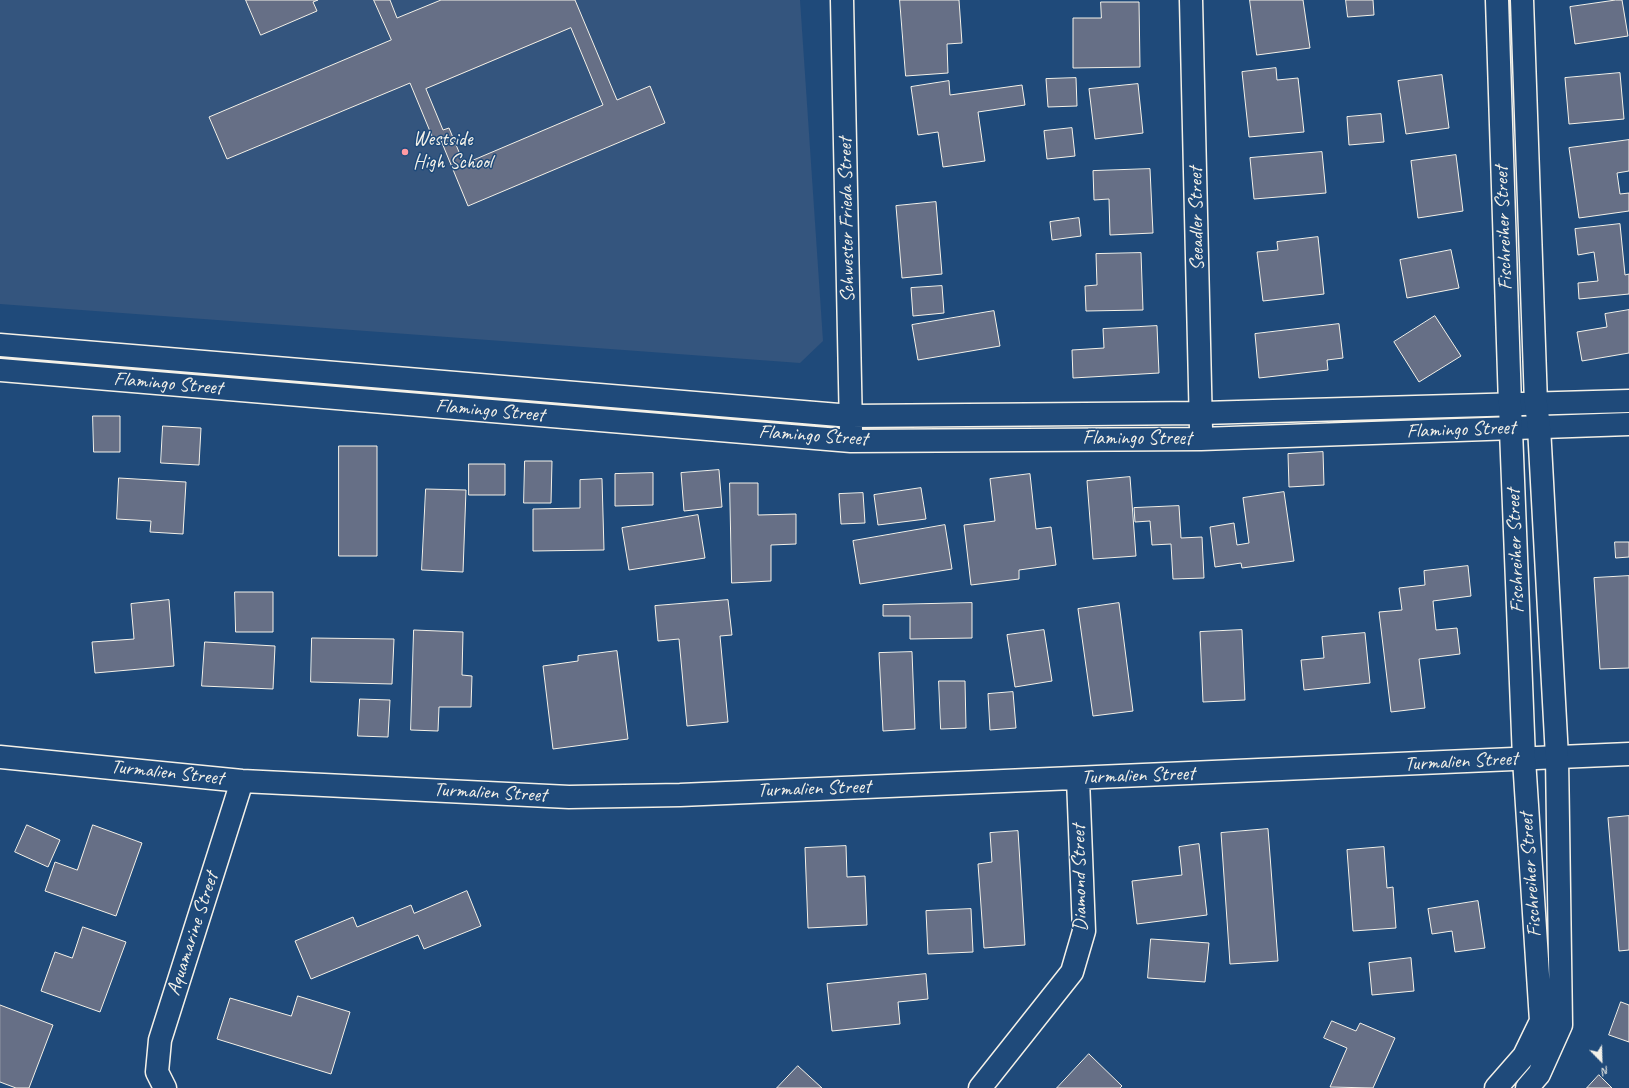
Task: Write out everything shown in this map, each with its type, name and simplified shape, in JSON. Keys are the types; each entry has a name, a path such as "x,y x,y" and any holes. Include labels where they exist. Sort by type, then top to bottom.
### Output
{"street":[{"name":"Schwester Frieda Street","path":"842,0 851,441"},
{"name":"Seeadler Street","path":"1191,0 1202,413 1201,439"},
{"name":"Fischreiher Street","path":"1496,1088 1524,1056 1541,1021 1524,759 1510,405 1497,0"},
{"name":"Fischreiher Street","path":"1522,0 1536,404 1539,427 1557,757 1561,1025 1539,1074 1527,1088"},
{"name":"Flamingo Street","path":"0,345 851,416 1202,413 1629,401"},
{"name":"Flamingo Street","path":"0,370 851,441 1201,439 1629,424"},
{"name":"Turmalien Street","path":"0,757 242,781 569,796 680,795 1629,754"},
{"name":"Diamond Street","path":"980,1088 1072,972 1084,931 1078,779"},
{"name":"Aquamarine Street","path":"165,1088 157,1072 160,1040 242,781"}],"shaded area":[{"name":"Westside High School","path":"0,0 800,0 823,341 800,363 0,304"}],"building":[{"path":"246,0 318,0 313,2 317,11 261,35"},
{"path":"374,0 390,0 397,18 441,0 575,0 617,100 650,86 665,123 468,206 440,138 434,141 410,83 227,159 209,117 391,40","holes":["571,28 603,105 464,164 449,128 443,130 426,89"]},
{"path":"900,0 959,0 962,43 947,44 948,73 906,76"},
{"path":"1250,0 1303,0 1310,48 1257,55"},
{"path":"1346,0 1373,0 1374,15 1348,17"},
{"path":"1622,0 1628,36 1575,44 1570,7"},
{"path":"1101,2 1139,2 1140,67 1073,68 1073,18 1101,18"},
{"path":"1276,68 1277,80 1298,78 1304,132 1249,137 1242,72"},
{"path":"1620,73 1624,119 1569,124 1565,78"},
{"path":"1442,75 1449,128 1406,134 1398,81"},
{"path":"1076,78 1077,106 1048,107 1046,79"},
{"path":"949,81 950,95 1022,85 1025,105 978,112 985,161 943,167 938,132 918,135 911,87"},
{"path":"1138,84 1143,133 1095,139 1089,89"},
{"path":"1381,114 1384,142 1349,145 1347,117"},
{"path":"1072,128 1075,156 1047,159 1044,131"},
{"path":"1629,140 1629,171 1617,173 1620,194 1629,193 1629,211 1579,218 1569,148"},
{"path":"1322,152 1326,193 1254,199 1250,158"},
{"path":"1456,155 1463,211 1418,218 1411,161"},
{"path":"1150,169 1153,233 1110,235 1109,199 1094,200 1093,171"},
{"path":"936,202 942,274 902,278 896,206"},
{"path":"1079,218 1081,236 1052,240 1050,222"},
{"path":"1620,224 1625,275 1629,274 1629,294 1579,299 1578,283 1598,281 1594,252 1578,255 1575,229"},
{"path":"1318,237 1324,294 1263,301 1257,252 1278,250 1277,242"},
{"path":"1451,250 1459,288 1407,298 1400,260"},
{"path":"1141,253 1143,310 1086,311 1085,286 1097,285 1096,254"},
{"path":"942,286 944,313 913,316 911,288"},
{"path":"1629,310 1629,353 1582,361 1577,332 1607,327 1605,314"},
{"path":"994,311 1000,346 918,360 912,325"},
{"path":"1435,316 1461,356 1419,382 1394,342"},
{"path":"1339,324 1343,358 1327,360 1328,370 1259,378 1255,334"},
{"path":"1157,326 1159,373 1073,378 1072,350 1104,348 1103,329"},
{"path":"93,416 120,416 120,452 94,452"},
{"path":"163,426 201,428 199,465 161,463"},
{"path":"339,446 377,446 377,556 339,556"},
{"path":"1323,452 1324,485 1289,487 1288,454"},
{"path":"525,461 552,461 551,503 524,503"},
{"path":"469,464 505,464 505,495 469,495"},
{"path":"719,470 722,507 684,511 681,473"},
{"path":"653,473 653,505 615,506 615,474"},
{"path":"1030,474 1036,529 1051,527 1056,565 1019,570 1019,579 971,585 964,525 995,521 990,479"},
{"path":"1130,477 1136,556 1093,559 1087,481"},
{"path":"119,478 186,482 183,534 150,532 151,521 117,519"},
{"path":"602,479 604,550 533,551 533,509 580,508 580,480"},
{"path":"730,483 758,483 758,515 796,514 796,544 771,545 771,581 732,583"},
{"path":"921,488 926,519 878,525 874,495"},
{"path":"426,489 466,490 463,572 422,570"},
{"path":"1284,492 1294,561 1242,568 1241,563 1215,567 1210,527 1234,523 1237,545 1249,543 1243,498"},
{"path":"863,493 865,523 841,524 839,494"},
{"path":"1179,506 1181,538 1202,537 1204,578 1173,579 1171,544 1152,545 1150,521 1135,522 1134,508"},
{"path":"698,515 705,558 629,570 622,528"},
{"path":"945,525 952,569 860,584 853,541"},
{"path":"1615,542 1629,542 1629,557 1616,558"},
{"path":"1468,566 1471,596 1433,601 1436,630 1457,628 1460,654 1419,659 1425,708 1391,712 1379,612 1402,610 1399,588 1425,585 1424,571"},
{"path":"1629,576 1629,668 1600,669 1594,578"},
{"path":"235,592 273,592 273,632 236,632"},
{"path":"169,600 174,666 95,673 92,642 134,639 131,604"},
{"path":"728,600 732,635 720,636 728,722 687,726 679,639 658,641 655,606"},
{"path":"972,603 972,638 910,639 910,616 883,616 883,605"},
{"path":"1119,603 1133,711 1093,716 1078,609"},
{"path":"414,630 463,632 462,675 472,676 471,707 439,707 438,731 411,730"},
{"path":"1044,630 1052,681 1015,687 1007,635"},
{"path":"1242,630 1245,700 1203,702 1200,632"},
{"path":"1365,633 1370,683 1304,690 1301,660 1324,658 1322,637"},
{"path":"312,638 394,639 392,684 311,682"},
{"path":"205,642 275,646 273,689 202,686"},
{"path":"617,651 628,739 553,749 543,666 578,661 578,656"},
{"path":"912,652 915,729 883,731 879,653"},
{"path":"939,681 965,681 966,728 941,729"},
{"path":"1013,692 1016,728 990,730 988,694"},
{"path":"360,699 390,700 388,737 358,736"},
{"path":"1629,816 1629,950 1619,951 1608,818"},
{"path":"27,825 60,840 48,867 15,852"},
{"path":"93,825 142,843 116,916 45,891 55,862 77,870"},
{"path":"1268,829 1278,961 1230,964 1221,833"},
{"path":"1018,831 1025,945 984,948 978,864 992,862 990,833"},
{"path":"1199,844 1207,915 1137,924 1132,881 1182,875 1179,847"},
{"path":"846,846 847,877 865,876 867,925 808,928 805,848"},
{"path":"1384,847 1387,888 1393,887 1396,928 1353,931 1347,850"},
{"path":"467,891 481,926 424,949 418,935 311,979 295,941 353,917 357,927 411,905 414,913"},
{"path":"1478,901 1485,948 1455,952 1452,931 1432,934 1428,909"},
{"path":"971,909 973,952 928,954 926,911"},
{"path":"83,927 126,942 100,1012 41,991 55,952 72,958"},
{"path":"1151,939 1209,943 1205,982 1148,978"},
{"path":"1411,958 1414,991 1372,995 1369,963"},
{"path":"926,974 928,999 898,1002 900,1024 832,1031 827,984"},
{"path":"298,996 350,1012 331,1074 217,1039 230,998 291,1016"},
{"path":"1621,1002 1629,1005 1629,1042 1609,1035"},
{"path":"0,1005 53,1025 29,1088 16,1088 0,1082"},
{"path":"1332,1021 1356,1031 1360,1023 1395,1038 1373,1088 1330,1087 1347,1048 1324,1038"},
{"path":"1089,1054 1122,1086 1120,1088 1057,1088"},
{"path":"798,1066 822,1088 777,1088"},
{"path":"1599,1075 1612,1088 1587,1088"}],"place":[{"name":"Westside High School","path":"405,152"}]}
